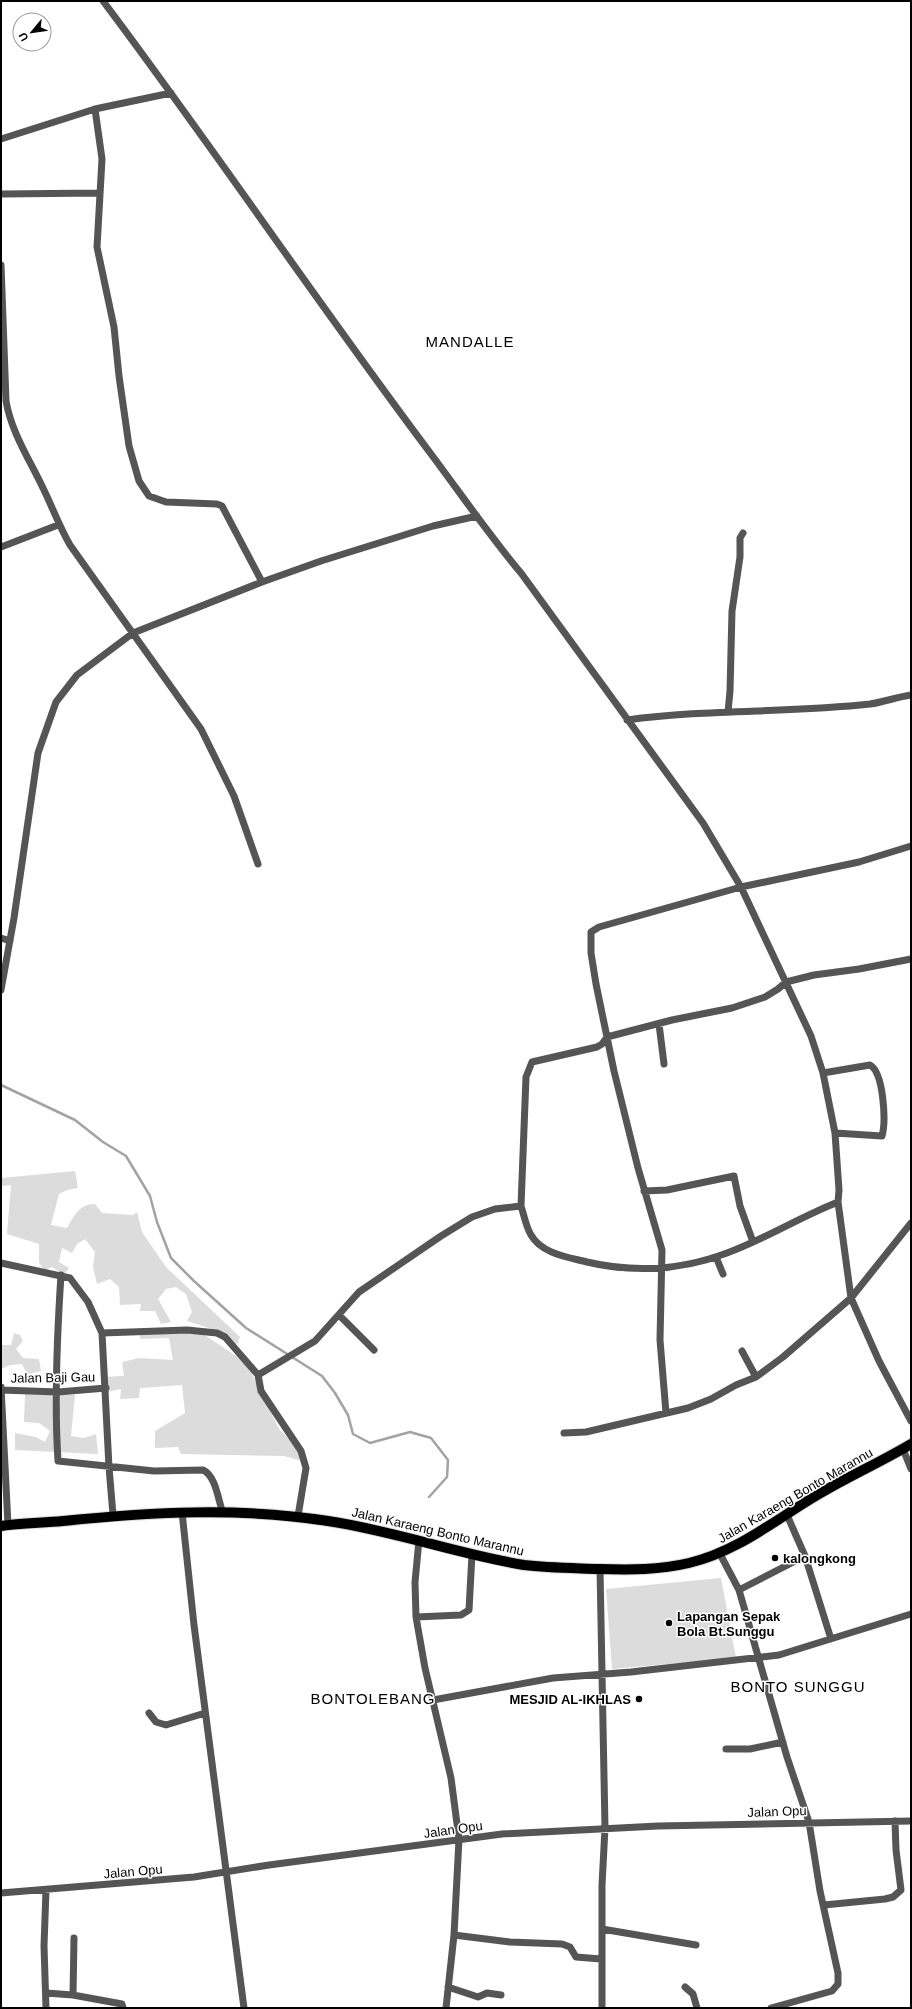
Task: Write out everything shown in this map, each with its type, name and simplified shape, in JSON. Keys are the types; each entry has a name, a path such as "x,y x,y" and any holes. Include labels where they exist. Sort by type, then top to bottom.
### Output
{"main road":[{"name":"Jalan Karaeng Bonto Marannu","path":"5,1526 113,1515 182,1512 298,1516 375,1529 472,1554 532,1566 634,1570 663,1568 701,1560 720,1554 760,1532 832,1486 907,1446"}],"street":[{"path":"102,1 171,92 325,310 477,516 521,573 703,823 741,887 811,1036 823,1073 835,1133 839,1190 838,1202 851,1298 879,1361 911,1421"},
{"path":"1,139 95,109 171,92"},
{"path":"95,109 102,160 97,247 114,327 129,446 139,481 149,496 166,502 217,504 222,506 262,582"},
{"path":"1,194 100,193"},
{"path":"1,265 2,330 7,410 46,494 58,525 84,567 201,729 234,796 258,864"},
{"path":"1,990 10,941 38,753 50,716 62,693 77,675 133,633 262,582 379,541 477,516"},
{"path":"1,547 58,525"},
{"path":"728,712 731,673 732,611 740,558 740,538 743,533"},
{"path":"627,720 656,716 853,705 889,701 911,694"},
{"path":"666,1413 660,1340 662,1250 644,1191 624,1115 596,984 591,953 592,932 599,927 741,887 859,862 911,846"},
{"path":"1,938 10,941"},
{"path":"838,1202 810,1213 753,1242 716,1257 662,1269 612,1267 561,1256 546,1250 531,1235 521,1206 526,1077 530,1064 538,1060 597,1047 602,1044 607,1037 732,1008 765,997 786,982 814,975 859,970 911,959"},
{"path":"659,1024 664,1064"},
{"path":"823,1073 870,1065 875,1069 882,1092 884,1106 882,1136 835,1133"},
{"path":"644,1191 667,1190 734,1176 740,1206 753,1242"},
{"path":"258,1374 315,1341 359,1292 472,1218 495,1209 521,1206"},
{"path":"564,1433 586,1432 666,1413 710,1399 736,1385 756,1377 783,1358 851,1298 911,1223"},
{"path":"716,1257 723,1274"},
{"path":"1,1263 67,1276 75,1282 88,1302 102,1333 113,1515"},
{"path":"61,1275 58,1461 154,1471 203,1470 208,1472 214,1482 217,1498 223,1513"},
{"path":"338,1315 374,1350"},
{"path":"102,1333 188,1330 217,1333 225,1337 258,1374 260,1391 301,1451 306,1468 298,1516"},
{"path":"742,1351 756,1377"},
{"name":"Jalan Baji Gau","path":"1,1389 58,1392 106,1388"},
{"path":"1,1389 5,1526"},
{"path":"907,1446 911,1469"},
{"path":"182,1512 205,1713 244,2008"},
{"path":"787,1515 804,1556 831,1639"},
{"path":"419,1540 415,1582 416,1617 425,1668 451,1778 459,1838 454,1935 446,2008"},
{"path":"416,1617 461,1615 469,1610 472,1554"},
{"path":"720,1554 739,1590 783,1742 809,1822 838,1973 838,1984 832,1991 771,2008"},
{"path":"739,1590 804,1556"},
{"path":"600,1569 605,1828 601,1959 602,2008"},
{"path":"433,1700 552,1678 779,1655 911,1614"},
{"path":"149,1713 156,1722 166,1725 205,1713"},
{"path":"726,1750 750,1749 783,1742"},
{"name":"Jalan Opu","path":"1,1893 148,1882 410,1847 459,1838 605,1828 809,1822 911,1821"},
{"path":"824,1905 885,1899 893,1897 900,1890 895,1822"},
{"path":"46,1890 44,1946 46,2008"},
{"path":"602,1929 696,1945"},
{"path":"454,1935 510,1942 562,1944 570,1947 576,1957 601,1959"},
{"path":"73,1995 74,1938"},
{"path":"448,1987 478,1997 487,1993 501,1995"},
{"path":"685,1987 693,1994 697,2008"},
{"path":"46,1993 73,1995 122,2004 122,2008"}],"shaded area":[{"path":"75,1171 78,1188 67,1190 59,1194 51,1225 67,1228 81,1208 95,1204 102,1213 133,1215 137,1212 142,1232 166,1267 240,1337 237,1345 212,1329 187,1321 192,1312 186,1294 176,1287 166,1289 158,1299 171,1322 161,1324 155,1311 140,1311 141,1304 120,1305 119,1287 110,1279 97,1284 93,1267 95,1252 85,1239 77,1244 72,1253 62,1248 59,1262 69,1268 64,1275 52,1267 44,1271 39,1262 39,1244 7,1234 11,1185 1,1186 1,1178"},
{"path":"140,1330 203,1334 254,1368 252,1375 279,1429 295,1445 305,1462 284,1456 181,1454 178,1447 155,1448 155,1431 185,1413 182,1385 140,1388 139,1398 120,1399 121,1389 102,1393 102,1377 124,1376 122,1362 139,1358 173,1360 169,1338 140,1339"},
{"path":"14,1333 20,1335 23,1341 16,1349 23,1358 39,1359 41,1371 27,1374 22,1364 10,1365 1,1369 1,1345 11,1345"},
{"path":"38,1393 75,1395 71,1436 84,1438 96,1434 98,1454 15,1450 15,1433 36,1437 45,1442 50,1431 39,1423 24,1422 25,1394"},
{"name":"Lapangan Sepak Bola Bt.Sunggu","path":"721,1578 736,1658 612,1669 606,1589"}],"waterway":[{"path":"1,1085 75,1120 103,1142 126,1156 150,1196 157,1222 171,1258 246,1328 322,1376 335,1393 348,1415 353,1434 370,1443 410,1432 431,1438 448,1460 447,1477 429,1497"}],"place":[{"name":"kalongkong","path":"775,1558"},
{"name":"Lapangan Sepak Bola Bt.Sunggu","path":"669,1623"},
{"name":"MESJID AL-IKHLAS","path":"639,1699"}],"district":[{"name":"MANDALLE","path":"470,342"},
{"name":"BONTO SUNGGU","path":"798,1687"},
{"name":"BONTOLEBANG","path":"373,1699"}]}
